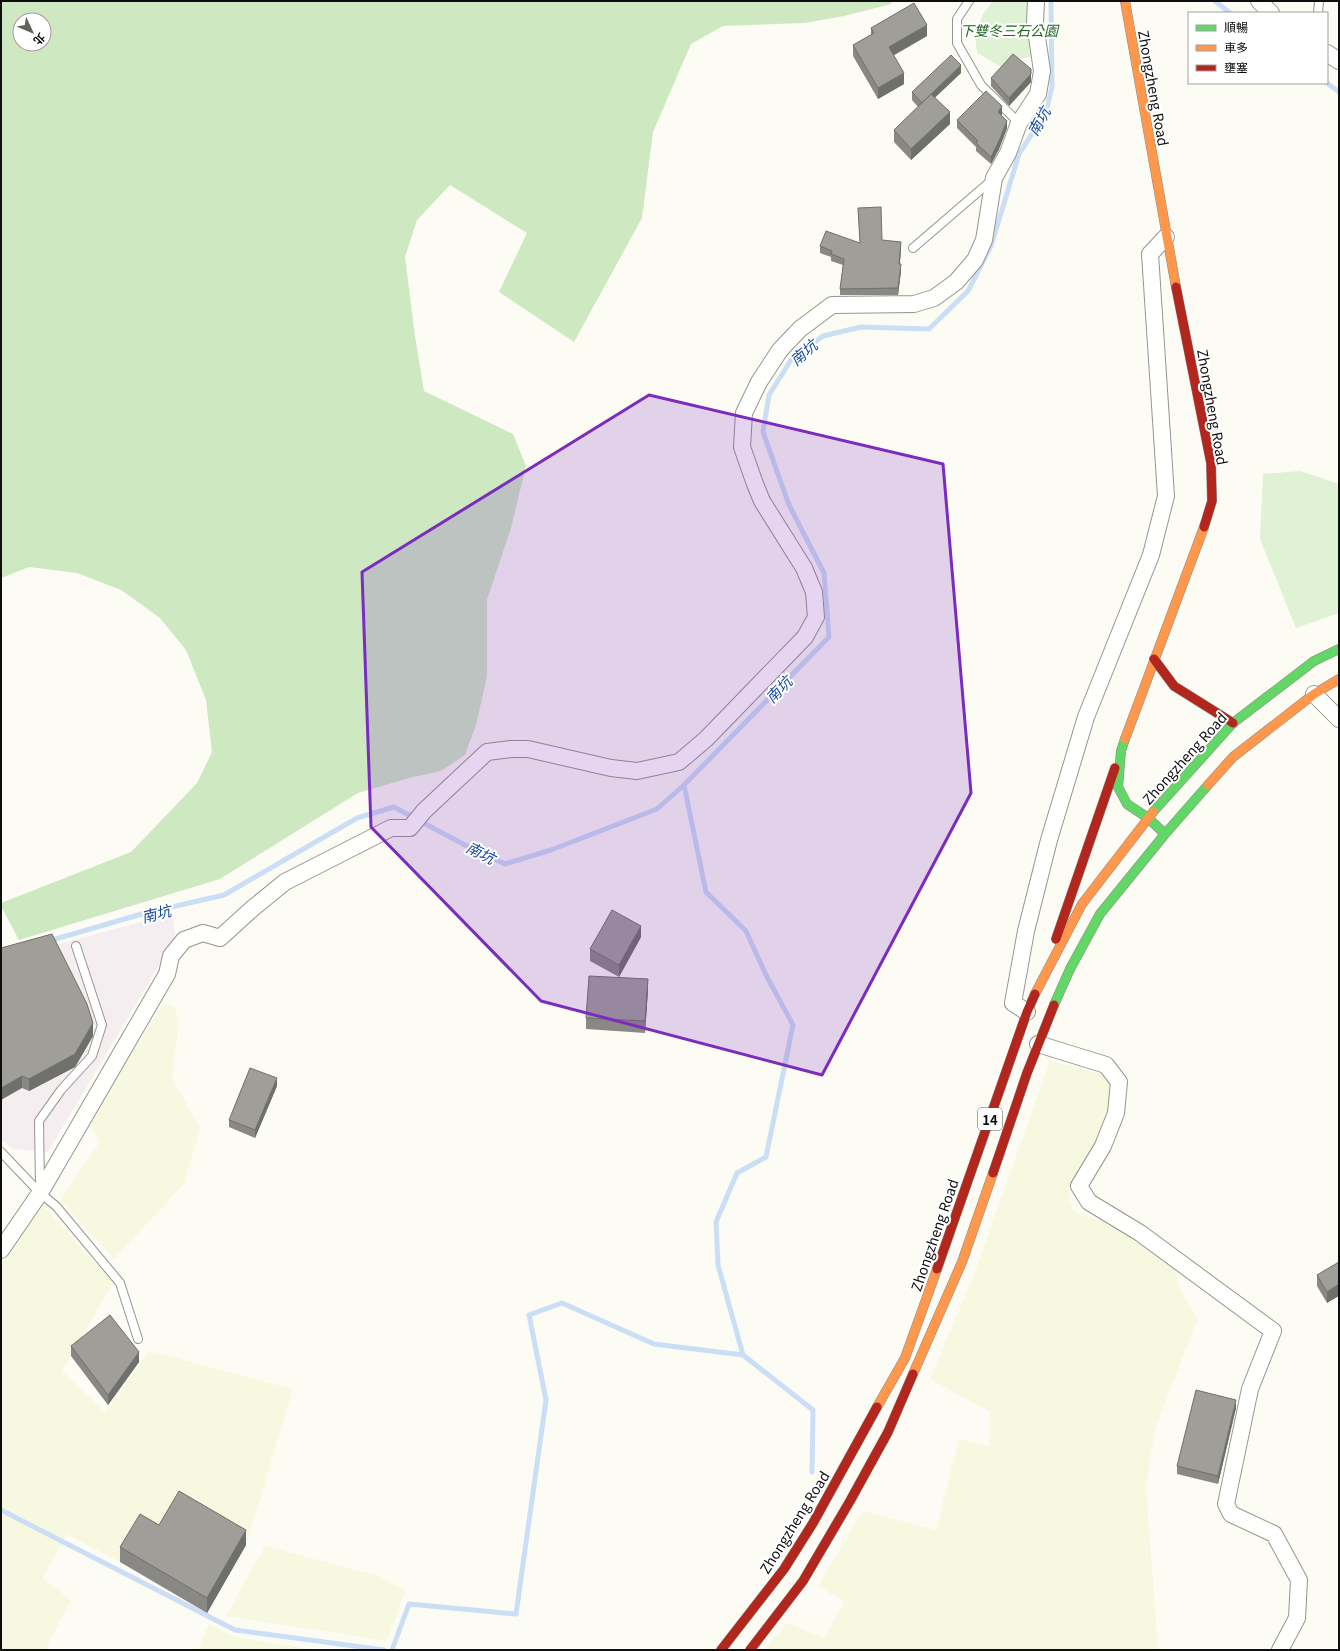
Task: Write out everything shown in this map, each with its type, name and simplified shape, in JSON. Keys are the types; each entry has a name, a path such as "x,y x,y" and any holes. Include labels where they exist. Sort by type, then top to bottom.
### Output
{"main road":[{"name":"Zhongzheng Road","path":"1124,1 1166,237 1211,463 1212,501 1201,536 1121,751 1118,787 1126,804 1148,818 1165,834"},
{"name":"Zhongzheng Road","path":"721,1650 784,1569 813,1523 905,1358 1027,1012 1044,974 1082,904 1148,818 1233,723 1314,661 1339,649"},
{"path":"1154,659 1174,686 1233,723"},
{"name":"14","path":"750,1650 803,1582 888,1432 944,1308 962,1262 1047,1020 1070,969 1100,914 1165,834 1233,757 1314,694 1339,679"},
{"path":"1044,974 1121,751"}],"street":[{"path":"1,1250 40,1193 167,974 171,956 184,940 203,933 220,938 285,882 391,828 410,828 424,810 487,752 511,749 528,749 611,768 637,772 679,762 706,739 805,637 816,617 814,592 804,568 762,501 755,484 742,447 744,413 759,382 780,350 800,329 832,305 914,304 934,298 956,282 975,260 984,240 994,178 1008,153 1019,123 1038,94 1042,71 1035,23 1036,1"},
{"path":"1259,1 1270,12"},
{"path":"1328,54 1339,61"},
{"path":"1027,1012 1013,1003 1026,931 1049,840 1086,717 1151,556 1166,496 1150,254 1166,237"},
{"path":"1314,694 1339,719"},
{"path":"1038,1044 1106,1065 1119,1082 1116,1113 1103,1146 1079,1186 1088,1202 1140,1233 1273,1331 1250,1389 1226,1504 1232,1514 1274,1534 1299,1580 1297,1618 1280,1650"}],"lane":[{"path":"968,1 957,19 957,43 981,85 1019,123"},
{"path":"1318,12 1319,1"},
{"path":"914,248 994,178"},
{"path":"40,1193 39,1121 61,1090 92,1056 102,1025 76,946"},
{"path":"1,1152 40,1193 56,1206 120,1283 138,1339"}],"highlighted area":[{"path":"649,395 943,464 971,793 822,1075 541,1001 371,827 362,572"}],"shaded area":[{"path":"173,913 175,938 48,1152 13,1149 1,1139 1,960"}],"green space":[{"path":"1,1 892,1 891,4 844,16 805,23 723,26 691,44 653,132 642,218 574,342 499,292 527,233 450,185 417,220 405,257 424,391 513,434 526,466 511,528 487,600 487,677 476,725 465,755 441,771 409,778 358,793 220,879 19,940 1,906 1,903 131,852 197,783 212,752 206,700 186,650 160,618 121,590 77,573 29,567 1,578"},
{"name":"下雙冬三石公園","path":"993,1 1045,1 1042,26 1043,55 1012,60 1001,67 977,53 975,35 983,14"},
{"path":"1300,471 1339,484 1339,613 1296,628 1260,539 1263,474"},
{"path":"164,1004 175,1008 179,1023 172,1077 200,1129 183,1185 114,1259 60,1200 100,1142 89,1120"},
{"path":"1050,1061 1101,1074 1111,1085 1112,1096 1099,1139 1070,1193 1069,1201 1073,1210 1084,1216 1115,1225 1175,1265 1178,1284 1197,1320 1155,1429 1146,1486 1158,1650 763,1650 787,1623 824,1638 845,1602 818,1586 863,1511 936,1530 959,1439 989,1447 990,1412 930,1379 975,1272"},
{"path":"40,1202 113,1283 62,1371 105,1413 149,1351 293,1389 246,1545 180,1506 159,1540 139,1529 120,1562 67,1534 42,1578 71,1600 45,1650 1,1650 1,1265"},
{"path":"265,1546 379,1576 405,1591 387,1641 226,1616"},
{"path":"209,1624 235,1637 318,1650 198,1650"}],"building":[{"path":"914,3 927,25 889,47 904,73 878,88 853,45 874,33 871,28"},
{"path":"1013,54 1031,69 1031,74 1009,98 991,78"},
{"path":"951,55 961,65 922,103 912,92"},
{"path":"986,91 1002,106 998,112 1007,121 991,157 976,143 978,141 957,120"},
{"path":"931,94 950,112 911,149 894,130"},
{"path":"881,207 882,240 901,242 899,264 901,264 898,288 840,289 844,259 831,254 832,251 820,246 826,231 860,243 858,208"},
{"path":"612,910 641,926 619,965 590,949"},
{"path":"52,934 87,1004 93,1023 75,1054 29,1079 22,1076 1,1088 1,948"},
{"path":"589,976 648,979 645,1021 586,1018"},
{"path":"250,1068 277,1078 255,1130 229,1120"},
{"path":"1339,1262 1339,1284 1327,1292 1317,1275"},
{"path":"110,1315 139,1352 108,1395 71,1346"},
{"path":"1196,1390 1236,1400 1218,1476 1177,1466"},
{"path":"179,1491 246,1530 207,1598 120,1547 140,1514 159,1525"}],"waterway":[{"name":"南坑","path":"49,941 145,913 224,895 357,818 394,807 463,844 505,864 551,850 657,809 684,785 829,637 824,573 789,505 763,432 769,395 791,360 823,336 861,327 929,329 968,291 991,246 1019,154 1046,112 1052,87 1051,1"},
{"name":"南坑","path":"1215,1 1229,12"},
{"name":"南坑","path":"1328,84 1339,92"},
{"path":"392,1650 409,1604 516,1614 546,1400 529,1315 562,1303 654,1344 743,1355 718,1265 716,1222 737,1173 766,1157 793,1025 766,975 746,931 706,892 684,785"},
{"path":"743,1355 813,1410 812,1472"},
{"path":"1,1510 235,1630 384,1650"}],"traffic: fast":[{"path":"1153,812 1233,723 1314,661 1339,649"},
{"path":"1125,739 1121,751 1118,787 1127,804 1148,818 1165,834"},
{"path":"1054,1005 1070,969 1100,914 1165,834 1208,785"}],"traffic: slow":[{"path":"1125,1 1176,287"},
{"path":"1125,739 1204,527"},
{"path":"1208,785 1233,757 1314,694 1339,679"},
{"path":"1035,994 1082,904 1153,812"},
{"path":"913,1374 962,1262 993,1173"},
{"path":"877,1407 905,1358 937,1269"}],"traffic: jam":[{"path":"1176,287 1211,463 1212,501 1204,527"},
{"path":"1154,659 1174,686 1233,723"},
{"path":"1056,939 1115,768"},
{"path":"937,1269 1027,1012 1035,994"},
{"path":"993,1173 1027,1073 1054,1005"},
{"path":"750,1650 803,1581 888,1432 913,1374"},
{"path":"721,1650 784,1569 813,1523 877,1407"}]}
